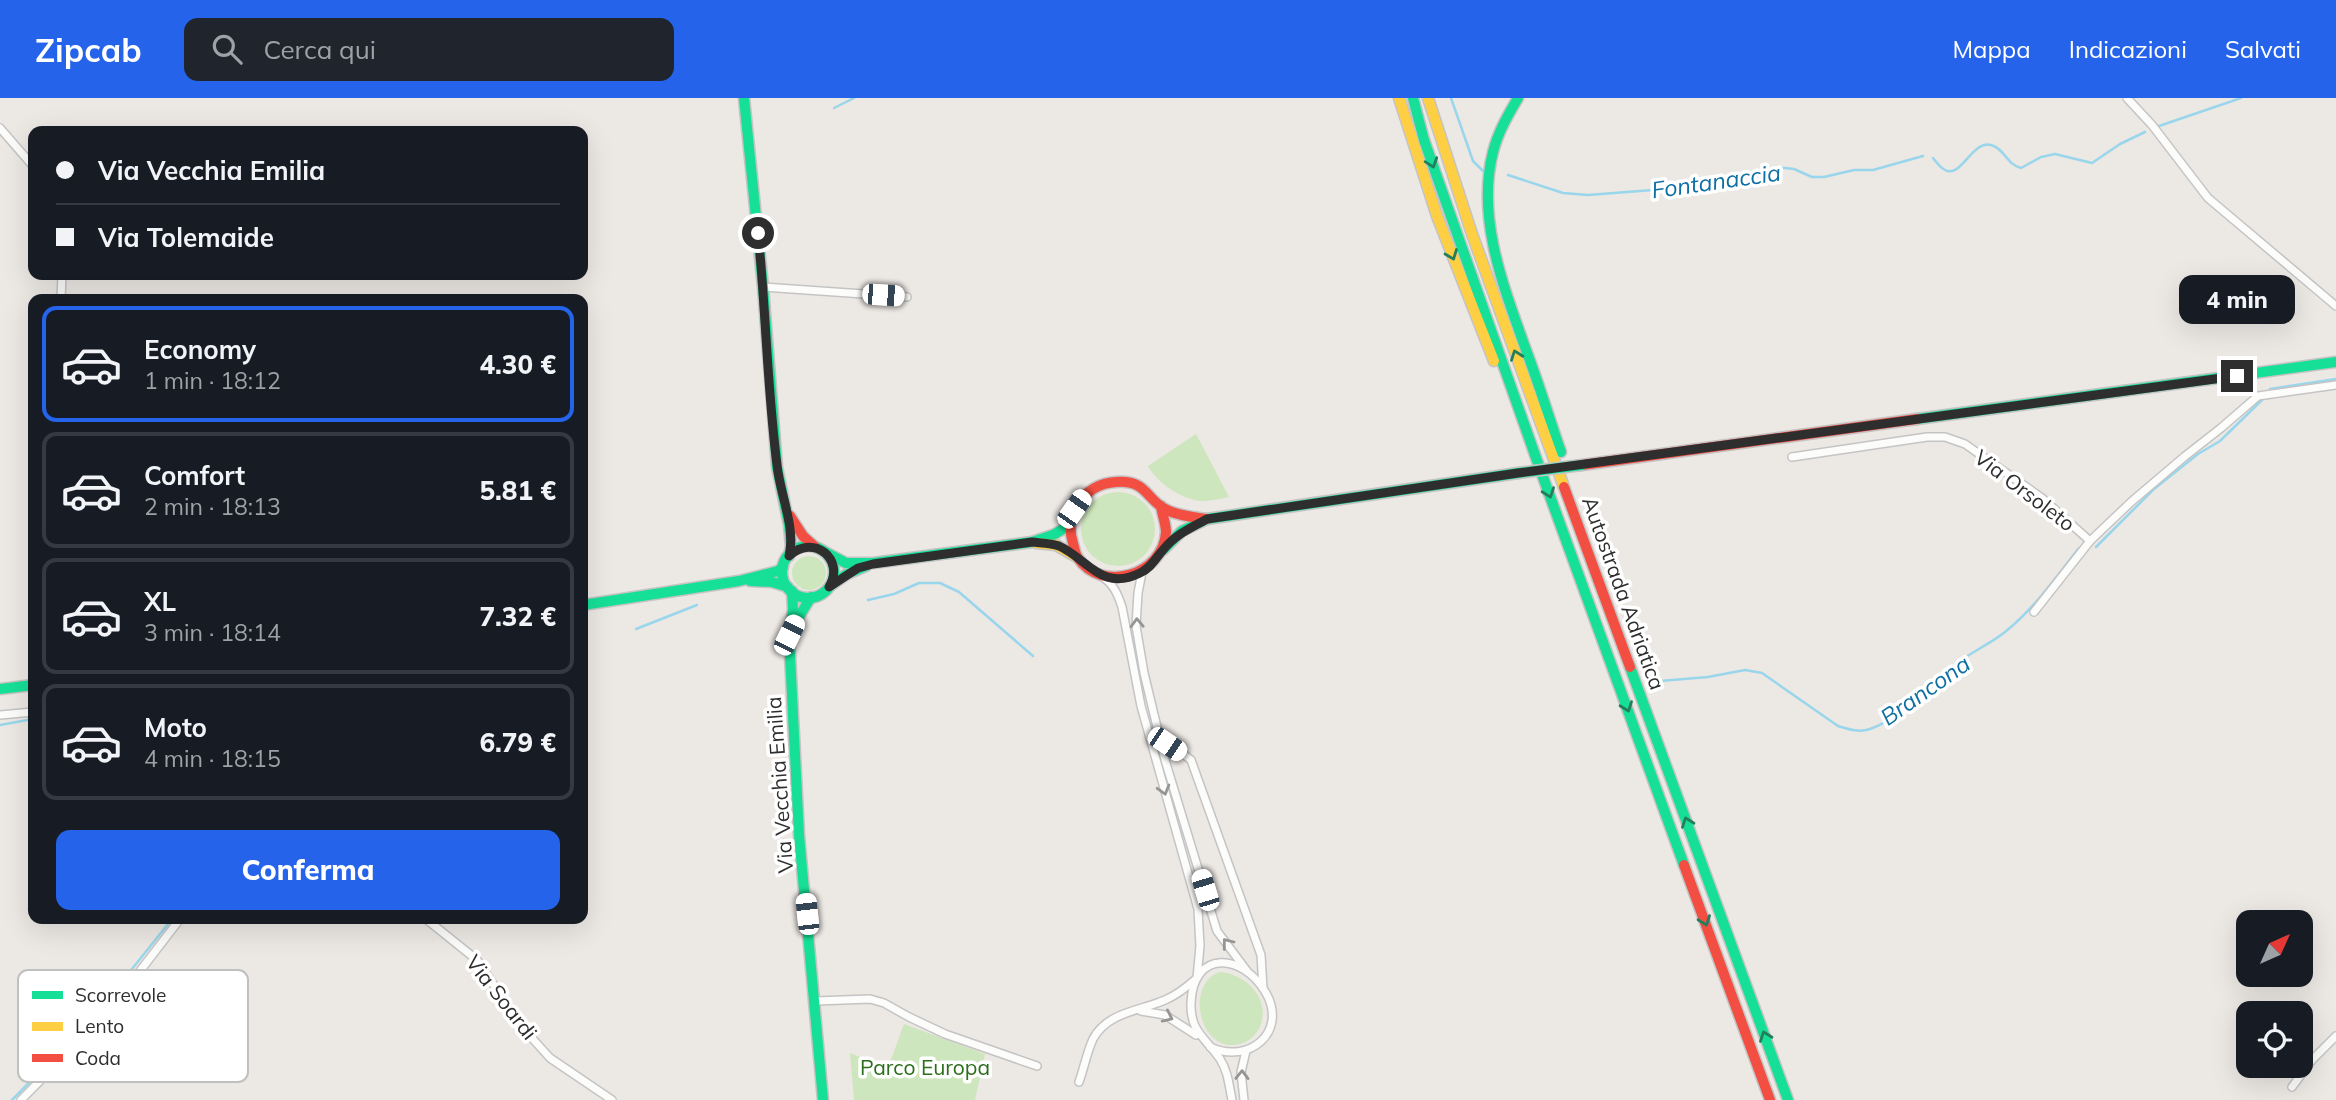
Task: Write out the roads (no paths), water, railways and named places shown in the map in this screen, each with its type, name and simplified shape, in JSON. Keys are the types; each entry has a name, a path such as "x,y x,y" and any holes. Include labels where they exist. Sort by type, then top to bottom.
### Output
{"main road":[{"path":"588,604 778,572 789,556 789,525 777,467 744,98"},
{"path":"1399,98 1456,267 1535,455"},
{"name":"Autostrada Adriatica","path":"1413,98 1424,140 1535,455 1770,1100"},
{"name":"Autostrada Adriatica","path":"1428,98 1472,234 1788,1100"},
{"path":"1518,98 1503,124 1491,164 1489,196 1493,235 1509,303 1587,531 1596,572"},
{"path":"1163,550 1167,536 1161,506 1140,486 1112,482 1098,486 1084,495 1074,509 1070,525 1071,542 1078,557 1088,568 1100,575 1115,579 1129,578 1154,563 1182,531 1207,519 1518,473 2336,362"},
{"path":"783,503 803,536 830,559 834,566 829,587"},
{"path":"1161,506 1182,515 1207,519"},
{"path":"739,580 772,582 799,596 811,597 822,594 858,568 1032,542 1053,535 1070,525"},
{"path":"1032,542 1056,545 1078,557"},
{"path":"789,556 803,547 819,549 846,563 873,564"},
{"path":"783,567 784,580 790,589"},
{"name":"Via Vecchia Emilia","path":"790,589 793,610 789,635 799,835 823,1100"},
{"path":"789,635 811,597"},
{"path":"0,689 28,686"}],"street":[{"path":"2127,98 2152,125 2208,198 2336,306"},
{"path":"0,128 28,160"},
{"path":"763,287 906,297"},
{"name":"Via Orsoleto","path":"2034,612 2090,541 2141,493 2258,396 2336,385"},
{"name":"Via Orsoleto","path":"1792,457 1927,437 1945,437 1965,444 2042,498 2090,541"},
{"path":"1142,572 1136,626 1159,735 1217,931 1264,989 1272,1012 1265,1036 1257,1045 1234,1053 1221,1052 1210,1047"},
{"path":"1100,575 1110,582 1122,607 1131,664 1144,719 1198,909 1200,937 1197,978 1191,1003 1195,1027 1201,1038"},
{"path":"0,716 28,713"},
{"path":"1159,735 1167,744 1191,760 1261,955 1264,989"},
{"path":"141,970 176,924"},
{"name":"Via Soardi","path":"432,924 477,960 522,1027 550,1058 611,1100"},
{"path":"1079,1082 1094,1038 1116,1017 1164,1000 1185,989 1204,969 1216,962 1234,965 1247,971"},
{"path":"816,1001 870,999 884,1003 945,1034 1037,1066"},
{"path":"1130,1011 1150,1010 1166,1014 1201,1038 1221,1060 1232,1100"},
{"path":"2292,1087 2312,1060 2336,1036"},
{"path":"1244,1100 1241,1072 1246,1051"},
{"path":"21,1100 39,1082"}],"waterway":[{"name":"Fontanaccia","path":"834,108 854,98"},
{"name":"Fontanaccia","path":"1451,98 1473,161 1483,171"},
{"name":"Fontanaccia","path":"2159,126 2241,98"},
{"name":"Fontanaccia","path":"1933,158 1943,169 1951,171 1962,165 1978,148 1991,145 1999,149 2012,164 2021,168 2041,157 2055,154 2092,163 2120,144 2145,132"},
{"name":"Fontanaccia","path":"1508,175 1563,193 1588,195 1666,189 1776,167 1794,169 1812,177 1824,177 1854,170 1873,170 1923,156"},
{"name":"Brancona","path":"2270,389 2336,379"},
{"name":"Brancona","path":"2096,547 2154,489 2198,454 2220,441 2262,400"},
{"name":"Brancona","path":"1660,681 1708,677 1745,670 1762,673 1838,726 1858,731 1870,729 1892,718 1961,660 1999,637 2016,623 2079,548"},
{"name":"Brancona","path":"868,600 894,594 919,583 940,583 959,592 1033,656"},
{"name":"Brancona","path":"636,629 697,605"},
{"name":"Brancona","path":"0,725 28,720"},
{"name":"Brancona","path":"131,970 168,924"},
{"name":"Brancona","path":"12,1100 30,1082"}],"park label":[{"name":"Parco Europa","path":"925,1067"}]}
